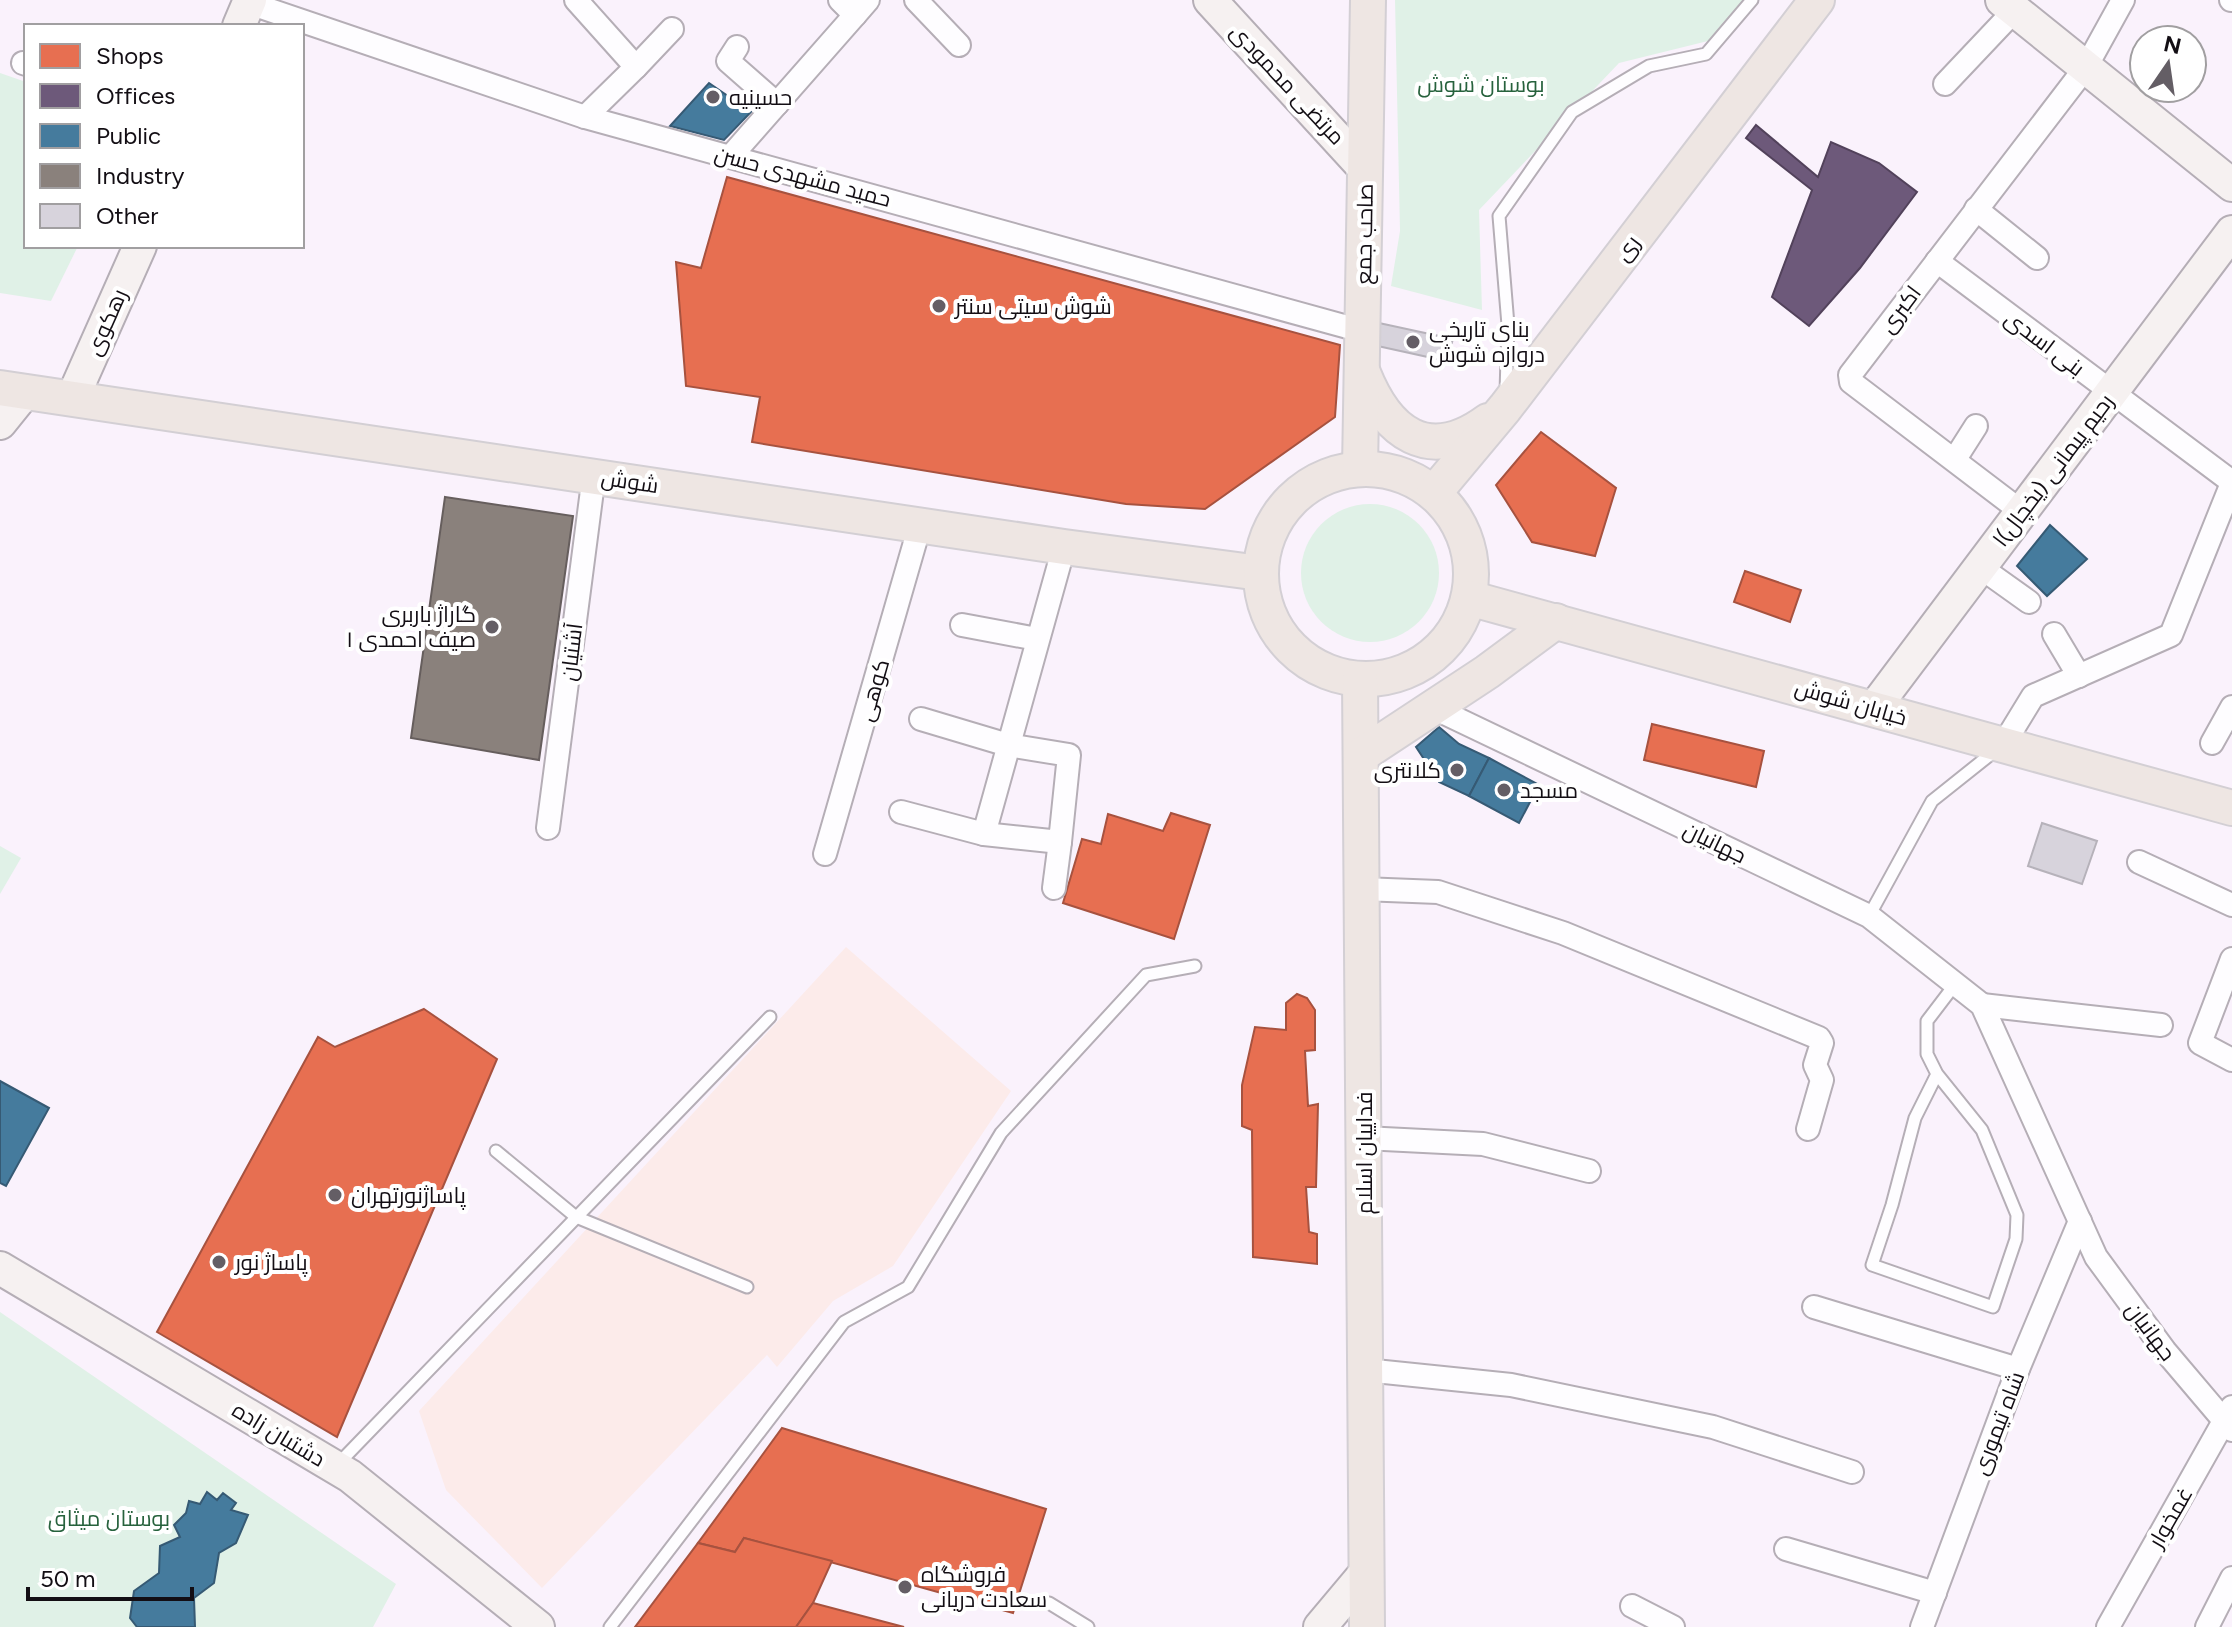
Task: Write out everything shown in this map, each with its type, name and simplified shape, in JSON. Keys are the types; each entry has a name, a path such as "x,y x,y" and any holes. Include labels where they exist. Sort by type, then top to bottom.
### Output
{"main road":[{"name":"صاحب جمع","path":"1360,469 1368,0"},
{"name":"ری","path":"1434,493 1505,408 1817,0"},
{"path":"1361,369 1370,391 1391,423 1407,434 1426,440 1446,440 1463,434 1481,426 1505,408"},
{"name":"شوش","path":"12,390 1064,547 1260,573"},
{"path":"1360,469 1386,470 1411,479 1434,493 1452,512 1465,536 1471,562 1469,598 1451,637 1433,656 1410,670 1384,678 1360,679 1332,674 1308,662 1288,645 1272,624 1263,599 1260,573 1264,546 1273,522 1289,501 1310,485 1334,473 1360,469"},
{"name":"خیابان شوش","path":"1469,598 2232,808"},
{"path":"1361,755 1487,672 1556,621"},
{"name":"فداییان اسلام","path":"1360,679 1367,1627"}],"street":[{"path":"576,0 636,67"},
{"path":"916,0 959,45"},
{"name":"مرتضی محمودی","path":"1210,0 1365,169"},
{"name":"اکبری","path":"2022,512 1849,379 2086,67 2123,0"},
{"path":"731,156 777,104 854,5"},
{"path":"1945,84 2009,5 2232,185"},
{"name":"حمید مشهدی حسن","path":"245,7 298,24"},
{"name":"حمید مشهدی حسن","path":"304,26 585,117 1362,331"},
{"path":"585,117 672,29"},
{"path":"737,47 728,61 777,104"},
{"path":"1976,209 2037,258"},
{"name":"رحیم پیمانی (یخچال)ا","path":"1874,708 2232,232"},
{"name":"رهکوی","path":"72,399 139,248"},
{"name":"بنی اسدی","path":"1937,261 2232,482"},
{"path":"0,423 12,390"},
{"path":"1955,459 1976,426"},
{"name":"آشتیان","path":"548,828 594,475"},
{"path":"2003,745 2033,696 2171,635 2232,482"},
{"name":"کوهی","path":"825,854 920,525"},
{"path":"984,834 1064,547"},
{"path":"1980,567 2029,602"},
{"path":"962,625 1037,639"},
{"path":"2054,634 2079,676"},
{"name":"جهانیان","path":"1432,707 1869,916 1982,1005 2096,1257 2165,1351 2229,1420"},
{"path":"2212,743 2232,707"},
{"path":"921,719 1008,745 1069,755 1054,888"},
{"path":"901,812 984,834 1060,842"},
{"path":"2139,862 2232,905"},
{"path":"1362,889 1438,892 1563,933 1819,1038 1822,1043 1815,1065 1822,1080 1808,1129"},
{"path":"2232,959 2225,998 2200,1043 2232,1060"},
{"path":"1982,1005 2161,1025"},
{"path":"1364,1138 1483,1144 1589,1171"},
{"name":"شاه تیموری","path":"1922,1627 2018,1369 2080,1221"},
{"name":"دشتبان زاده","path":"0,1268 350,1476 538,1627"},
{"path":"1814,1307 2018,1369"},
{"path":"1365,1370 1511,1385 1697,1423 1852,1472"},
{"name":"غمخوار","path":"2108,1627 2229,1420"},
{"path":"1786,1549 1935,1593"},
{"path":"1320,1627 1367,1571"},
{"path":"2207,1627 2232,1578"},
{"path":"1632,1606 1673,1627"}],"lane":[{"path":"1505,408 1508,325 1499,216 1572,112 1649,66 1706,54 1752,0"},
{"path":"1869,916 1932,801 2003,745"},
{"path":"610,1627 844,1322 908,1287 1001,1133 1146,975 1195,966"},
{"path":"1937,1074 1915,1118 1872,1265 1993,1307 2016,1239 2017,1215 1982,1130 1937,1074 1927,1054 1927,1021 1956,983"},
{"path":"335,1467 770,1017"},
{"path":"496,1151 576,1217 747,1287"},
{"path":"1049,1603 1088,1627"}],"shaded area":[{"path":"846,947 1011,1091 893,1266 833,1301 777,1367 767,1355 542,1588 446,1490 419,1411"}],"green space":[{"name":"بوستان شوش","path":"1395,0 1744,0 1712,40 1619,63 1479,210 1482,310 1391,286 1400,231"},
{"path":"0,73 24,81 24,248 77,248 51,301 0,293"},
{"path":"1370,504 1396,509 1419,524 1434,547 1439,573 1434,599 1419,622 1396,637 1370,642 1344,637 1321,622 1306,599 1301,573 1306,547 1321,524 1344,509"},
{"path":"0,846 21,858 0,894"},
{"name":"بوستان میثاق","path":"0,1312 396,1584 373,1627 0,1627"}],"building: Shops":[{"name":"شوش سیتی سنتر","path":"727,177 1340,345 1335,417 1205,509 1126,504 752,442 760,397 686,386 676,262 701,268"},
{"path":"1541,432 1616,488 1595,556 1532,542 1496,485"},
{"path":"1745,571 1801,590 1790,622 1734,602"},
{"path":"1652,724 1764,751 1756,787 1644,760"},
{"path":"1171,813 1210,825 1174,939 1063,903 1082,839 1101,844 1108,814 1163,831"},
{"path":"1297,994 1307,998 1315,1010 1315,1050 1305,1051 1308,1106 1318,1104 1316,1187 1306,1187 1309,1232 1317,1234 1317,1264 1253,1257 1252,1130 1242,1126 1242,1085 1255,1027 1286,1030 1286,1003"},
{"name":"پاساژنورتهران","path":"424,1009 497,1059 337,1437 157,1332 318,1037 335,1047"},
{"path":"782,1428 1046,1509 1013,1613 744,1538 735,1552 698,1543"},
{"path":"744,1538 832,1561 813,1603 796,1627 635,1627 698,1543 735,1552"},
{"path":"813,1603 904,1627 796,1627"}],"building: Offices":[{"path":"1756,125 1818,177 1831,142 1879,163 1917,192 1860,268 1809,326 1772,297 1812,190 1746,138"}],"building: Public":[{"name":"حسینیه","path":"709,83 751,112 724,140 670,126"},
{"path":"2050,525 2087,559 2047,596 2017,566"},
{"name":"کلانتری","path":"1439,727 1459,744 1489,758 1469,796 1439,782 1416,747"},
{"name":"مسجد","path":"1489,758 1539,785 1519,823 1469,796"},
{"path":"0,1081 49,1108 6,1186 0,1183"},
{"path":"207,1492 217,1500 223,1493 236,1503 231,1510 248,1515 236,1543 219,1553 214,1583 194,1598 195,1627 137,1627 130,1618 134,1591 159,1573 160,1546 180,1537 174,1525 186,1513 189,1501 200,1504"}],"building: Industry":[{"name":"گاراژ باربری صیف احمدی ۱","path":"445,497 573,516 539,760 411,738"}],"building: Other":[{"name":"بنای تاریخی دروازه شوش","path":"1379,323 1453,339 1446,361 1373,345"},
{"path":"2042,823 2097,841 2082,884 2028,866"}],"place":[{"name":"حسینیه","path":"713,97"},
{"name":"شوش سیتی سنتر","path":"939,306"},
{"name":"بنای تاریخی دروازه شوش","path":"1413,342"},
{"name":"گاراژ باربری صیف احمدی ۱","path":"492,627"},
{"name":"کلانتری","path":"1457,770"},
{"name":"مسجد","path":"1504,790"},
{"name":"پاساژنورتهران","path":"335,1195"},
{"name":"پاساژ نور","path":"219,1262"},
{"name":"فروشگاه سعادت دریانی","path":"905,1587"}]}
